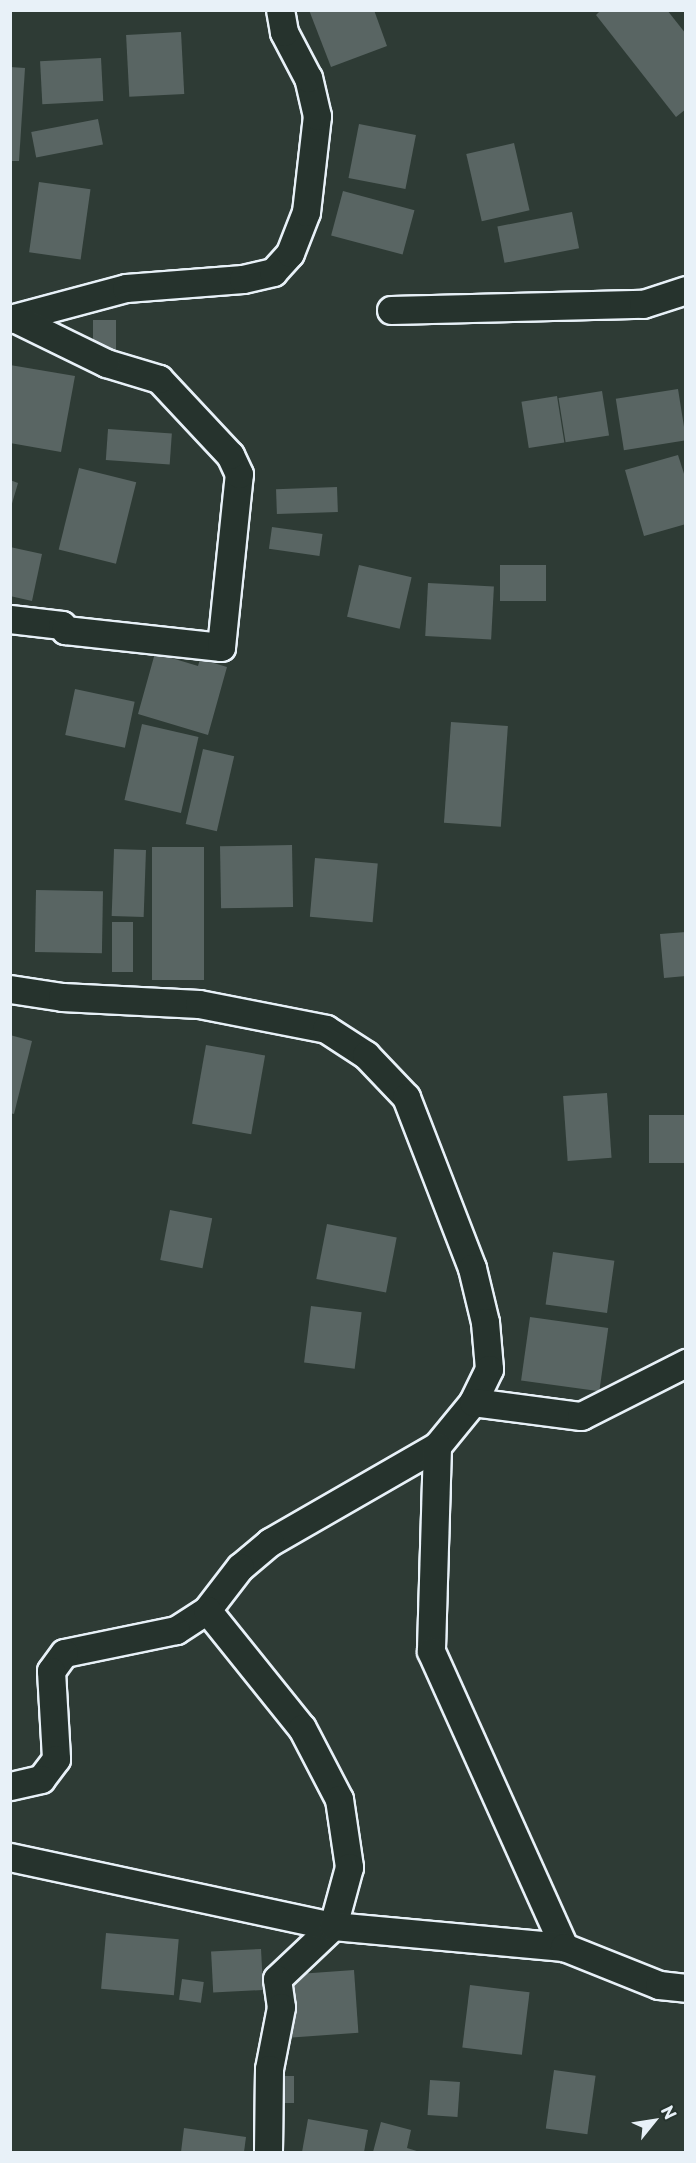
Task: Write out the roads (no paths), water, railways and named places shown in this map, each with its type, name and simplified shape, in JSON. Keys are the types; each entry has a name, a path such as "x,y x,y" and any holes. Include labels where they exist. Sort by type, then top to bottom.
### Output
{"street":[{"path":"13,319 126,288 243,279 273,272 290,253 306,212 317,116 308,78 284,32 280,10"},
{"path":"391,310 643,304 686,290"},
{"path":"10,619 62,625 65,630 221,647 238,474 230,455 159,379 106,363 13,319"},
{"path":"10,989 62,997 199,1004 326,1029 366,1055 406,1097 472,1268 485,1322 489,1369 473,1402 437,1446 270,1542 240,1567 207,1610 176,1630 64,1653 51,1671 56,1759 41,1779 10,1786"},
{"path":"473,1402 581,1416 686,1363"},
{"path":"437,1446 431,1651 564,1947"},
{"path":"207,1610 302,1728 339,1799 349,1867 333,1926 277,1979 281,2007 269,2069 268,2152"},
{"path":"10,1857 333,1926 564,1947 622,1972 682,1993"}]}
